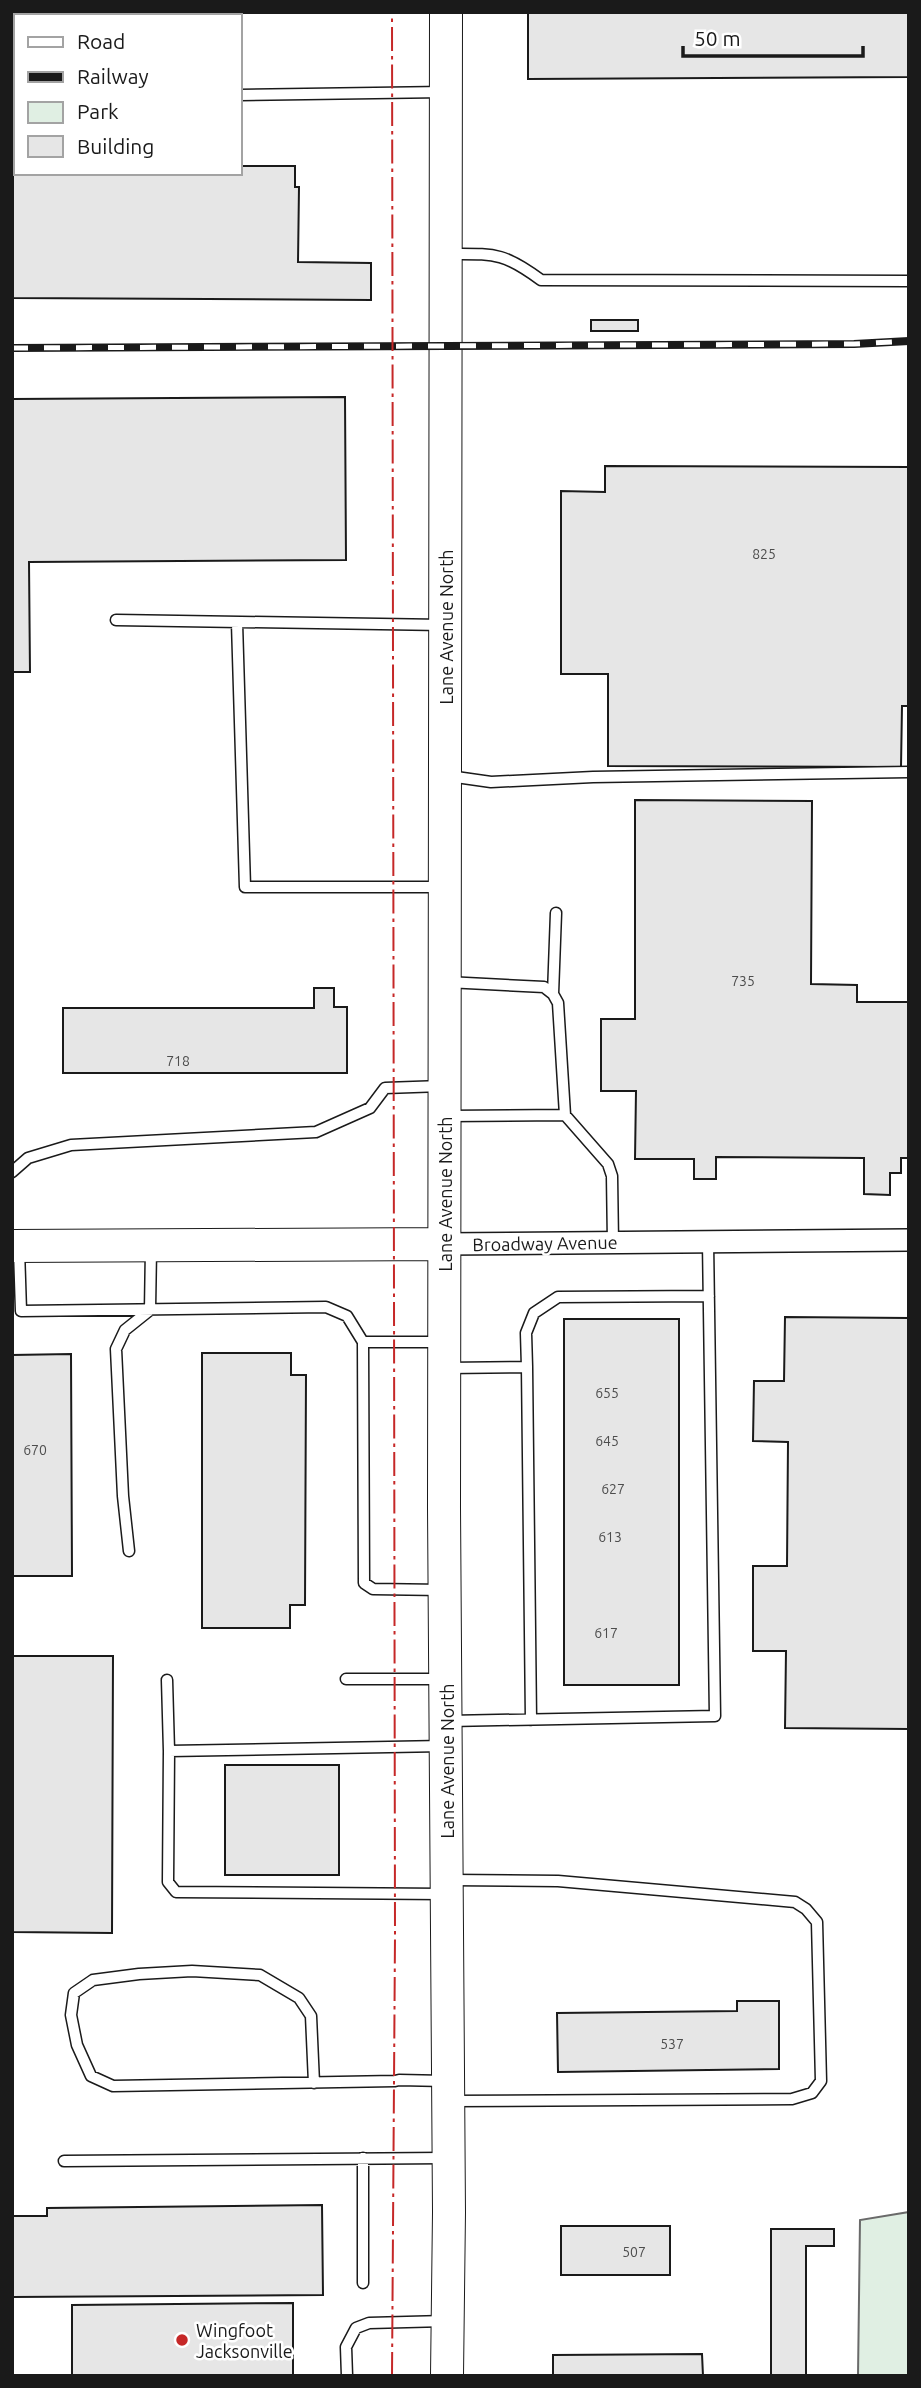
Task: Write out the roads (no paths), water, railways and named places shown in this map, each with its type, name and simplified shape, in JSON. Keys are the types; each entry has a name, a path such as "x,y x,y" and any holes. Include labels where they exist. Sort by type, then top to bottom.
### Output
{"main road":[{"name":"Lane Avenue North","path":"446,12 444,1355 447,2376"},
{"name":"Broadway Avenue","path":"16,1246 444,1244"}],"street":[{"name":"Broadway Avenue","path":"444,1244 909,1240"}],"lane":[{"path":"242,95 447,92"},
{"path":"447,254 498,255 520,265 541,280 909,281"},
{"path":"116,620 446,625"},
{"path":"237,623 245,887 446,887"},
{"path":"446,776 491,782 593,777 909,772"},
{"path":"556,913 553,993 558,1003 565,1115 608,1164 612,1177 613,1243"},
{"path":"445,982 544,987 553,993"},
{"path":"12,1172 28,1158 71,1145 316,1132 370,1108 385,1088 445,1101 565,1115"},
{"path":"169,1751 446,1734 531,1720 715,1716 708,1242"},
{"path":"16,1246 21,1311 326,1307 347,1316 363,1342 364,1583 373,1589 446,1590"},
{"path":"150,1310 151,1246"},
{"path":"531,1720 526,1334 534,1313 558,1297 709,1296"},
{"path":"129,1551 122,1496 116,1349 125,1330 150,1310"},
{"path":"363,1342 527,1367"},
{"path":"346,1679 446,1679"},
{"path":"167,1680 168,1882 176,1892 447,1887 558,1881 795,1902 806,1909 817,1922 821,2081 812,2092 792,2099 448,2091 314,2082 113,2086 91,2076 77,2045 71,2015 74,1993 93,1980 139,1974 192,1971 260,1975 299,1998 311,2016 314,2082"},
{"path":"363,2158 363,2283"},
{"path":"64,2161 448,2158"},
{"path":"347,2376 346,2347 356,2328 369,2323 447,2321"}],"railway":[{"path":"12,348 854,344 909,341"}],"place":[{"name":"Wingfoot Jacksonville","path":"182,2340"}]}
